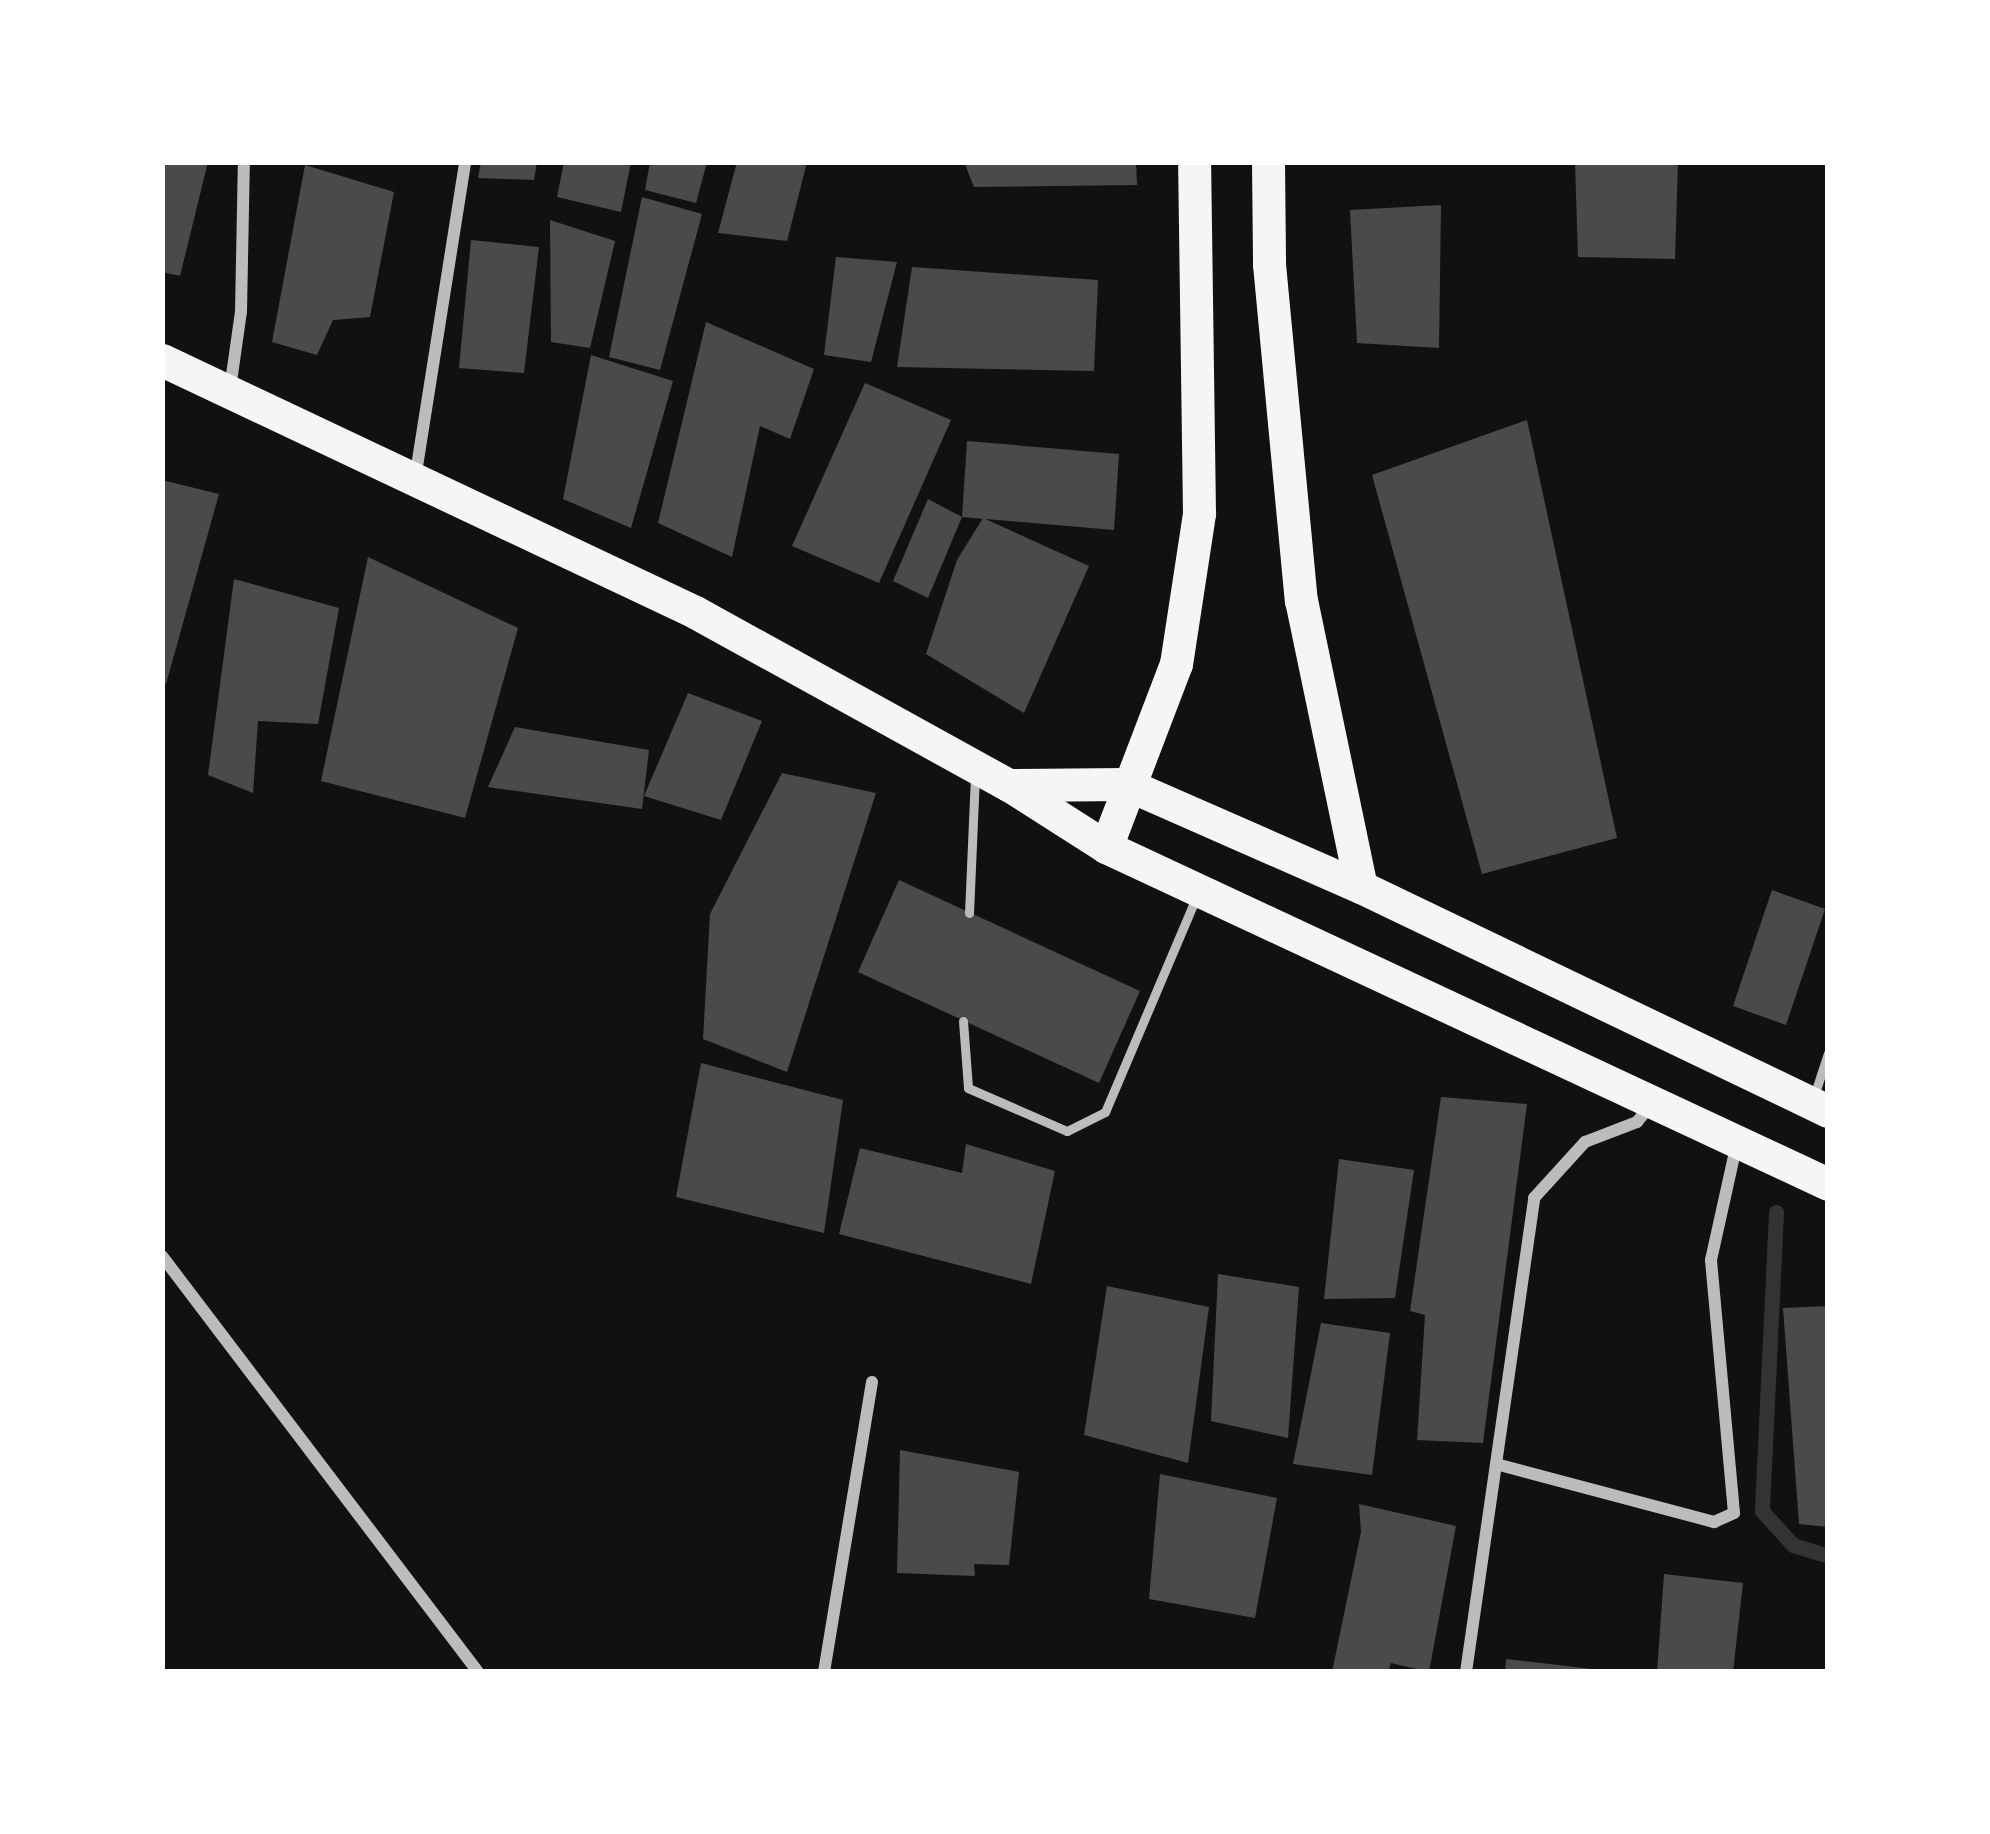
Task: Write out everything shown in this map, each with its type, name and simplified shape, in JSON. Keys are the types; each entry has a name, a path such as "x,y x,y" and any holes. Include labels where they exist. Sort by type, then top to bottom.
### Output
{"highway":[{"path":"1106,847 1126,784 1176,664 1198,513 1194,162"},
{"path":"1268,162 1270,264 1301,600 1361,886"},
{"path":"162,360 414,486 694,613 1010,784 1106,847 1828,1184"},
{"path":"1010,784 1126,784 1361,886 1820,1107"}],"street":[{"path":"230,391 241,312 244,162"},
{"path":"414,486 465,162"},
{"path":"1466,1672 1534,1198 1575,1150 1636,1122 1654,1102"},
{"path":"1496,1464 1714,1522 1734,1513 1711,1260 1737,1140"},
{"path":"162,1256 478,1672"},
{"path":"824,1672 872,1382"}],"lane":[{"path":"970,913 976,766"},
{"path":"963,1021 968,1088 1067,1131 1105,1112 1199,890"},
{"path":"1820,1107 1828,1053"}],"building":[{"path":"162,162 208,162 180,276 162,272"},
{"path":"481,162 537,162 534,180 478,178"},
{"path":"564,162 631,162 621,212 557,197"},
{"path":"650,162 707,162 696,203 645,190"},
{"path":"737,162 807,162 787,241 718,233"},
{"path":"964,162 1136,162 1137,185 974,187"},
{"path":"1575,162 1678,162 1675,259 1578,257"},
{"path":"305,165 394,192 370,317 333,320 317,355 272,342"},
{"path":"642,197 702,214 660,370 609,357"},
{"path":"1441,205 1439,348 1357,343 1350,210"},
{"path":"550,220 615,241 590,348 551,342"},
{"path":"471,240 539,247 524,373 459,368"},
{"path":"836,257 897,262 871,362 824,355"},
{"path":"912,267 1098,280 1094,371 897,367"},
{"path":"706,322 814,369 790,439 760,426 732,557 658,523"},
{"path":"591,355 673,381 631,528 563,499"},
{"path":"865,383 951,420 879,583 792,546"},
{"path":"1527,420 1617,838 1482,874 1372,475"},
{"path":"967,441 1119,454 1114,530 962,517"},
{"path":"162,480 219,494 166,684 162,683"},
{"path":"928,499 962,517 928,598 893,581"},
{"path":"983,518 1089,566 1024,713 926,654 957,560"},
{"path":"368,557 518,628 465,818 321,781"},
{"path":"234,579 339,608 318,724 258,721 253,793 208,775"},
{"path":"688,693 762,721 721,820 644,796"},
{"path":"515,727 649,750 642,809 488,787"},
{"path":"782,773 876,793 787,1072 703,1039 710,914"},
{"path":"899,880 1140,991 1099,1083 858,972"},
{"path":"1772,890 1825,909 1786,1025 1733,1006"},
{"path":"701,1063 843,1100 824,1233 676,1197"},
{"path":"1441,1097 1527,1104 1483,1443 1417,1440 1425,1315 1410,1311"},
{"path":"966,1144 1055,1171 1031,1284 839,1234 860,1148 962,1173"},
{"path":"1339,1159 1414,1170 1395,1298 1324,1299"},
{"path":"1218,1274 1299,1287 1288,1438 1211,1421"},
{"path":"1107,1286 1209,1307 1188,1463 1084,1435"},
{"path":"1828,1306 1828,1527 1799,1524 1783,1308"},
{"path":"1321,1323 1390,1333 1372,1475 1293,1464"},
{"path":"900,1450 1019,1472 1009,1565 974,1564 975,1576 897,1573"},
{"path":"1160,1474 1277,1498 1255,1618 1149,1599"},
{"path":"1359,1504 1456,1526 1429,1672 1391,1663 1388,1672 1332,1672 1361,1532"},
{"path":"1664,1574 1743,1583 1733,1672 1657,1672"},
{"path":"1506,1659 1592,1669 1592,1672 1505,1672"}],"waterway":[{"path":"1776,1212 1762,1511 1793,1545 1828,1556"}]}
